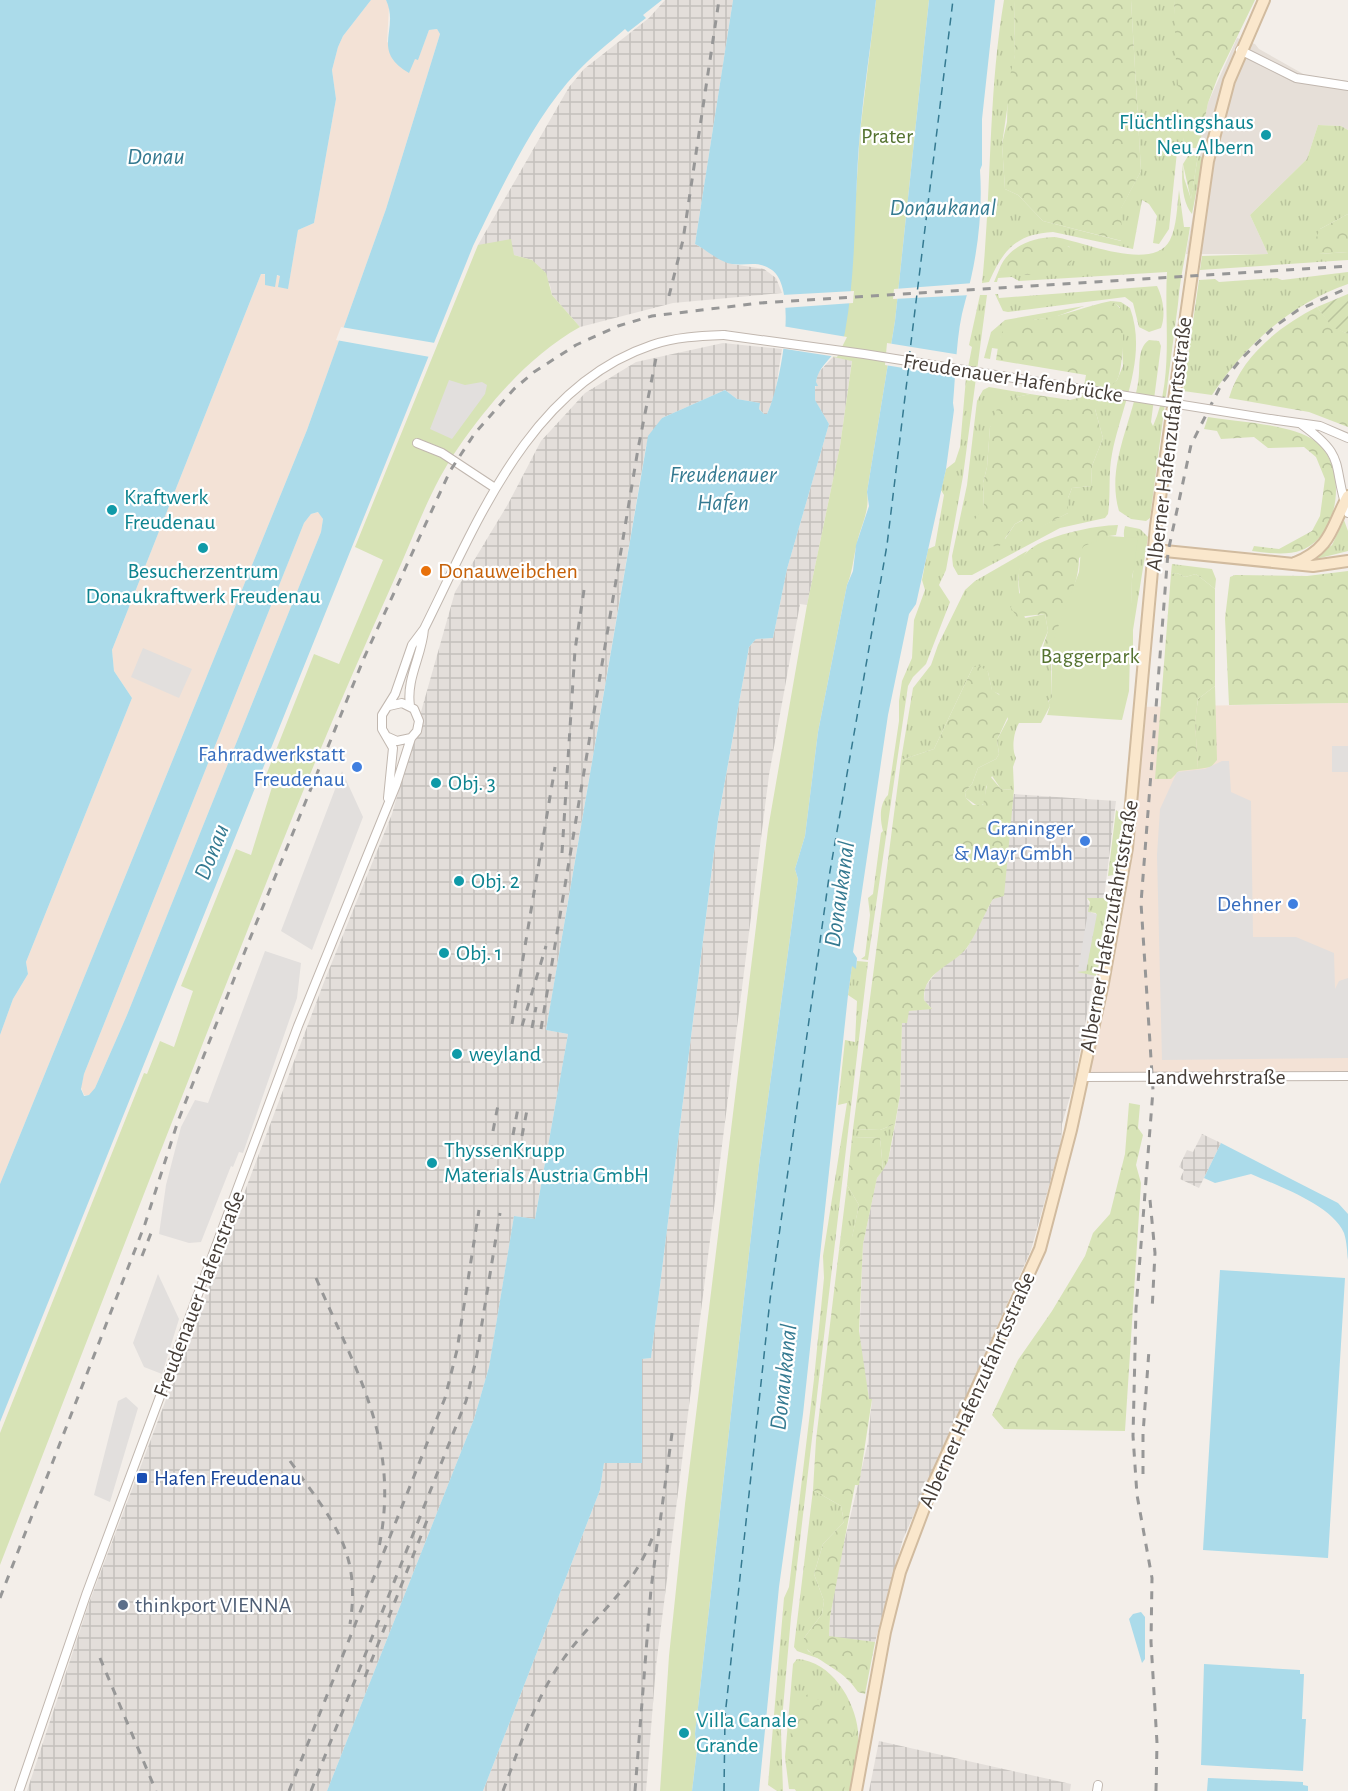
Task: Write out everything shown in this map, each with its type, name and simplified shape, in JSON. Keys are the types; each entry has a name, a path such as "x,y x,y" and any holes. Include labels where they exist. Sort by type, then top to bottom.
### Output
{"street":[{"name":"Alberner Hafenzufahrtsstraße","path":"856,1791 885,1632 900,1572 932,1487 1040,1249 1055,1198 1083,1077 1127,848 1155,550 1206,172 1220,111 1240,50 1264,0"},
{"path":"1240,50 1296,78 1348,86"},
{"name":"Freudenauer Hafenbrücke","path":"724,335 864,354 1320,426 1348,438"},
{"name":"Freudenauer Hafenstraße","path":"388,800 393,748 381,722 382,715 389,706 412,645 424,629 495,488 554,411 600,370 653,345 685,338 724,335"},
{"path":"1294,564 1310,557 1322,547 1347,504 1342,473 1335,450 1301,424"},
{"path":"417,443 442,453 495,488"},
{"path":"1155,550 1294,564 1332,565 1348,561"},
{"name":"Freudenauer Hafenstraße","path":"19,1791 86,1595 298,1026 403,766 411,738 417,731 419,721 410,706 411,676 423,647 424,629"},
{"path":"389,706 402,703 410,706"},
{"path":"388,737 397,741 411,738"},
{"name":"Landwehrstraße","path":"1083,1077 1348,1076"}],"shaded area":[{"path":"371,0 386,0 389,7 387,42 415,59 418,59 429,30 437,29 440,34 386,209 307,430 0,1184 0,1035 13,999 28,974 26,962 132,698 114,671 112,650 261,274 280,276 288,288 298,230 314,223 336,99 332,70 343,36"},
{"path":"665,0 733,0 695,244 732,264 764,269 776,278 782,293 673,303 580,327 552,295 550,285 532,260 478,245 569,87 584,69 649,18"},
{"path":"1237,38 1255,44 1259,49 1305,75 1348,81 1348,130 1341,126 1318,125 1307,159 1250,215 1268,254 1186,254 1203,159 1198,155 1208,103"},
{"name":"Hafen Freudenau","path":"723,343 782,349 775,394 767,414 764,414 759,409 760,403 737,399 725,390 662,418 646,446 546,1030 568,1034 535,1219 514,1216 489,1367 474,1419 327,1791 27,1791 89,1603 324,982 392,814 455,592 508,504 541,441 585,393 636,362"},
{"path":"833,357 852,360 840,446 807,605 800,604 769,775 656,1666 646,1791 483,1791 600,1490 604,1463 642,1462 642,1359 651,1358 718,821 749,647 756,639 773,638 787,569 829,424 814,399 817,374"},
{"path":"449,380 465,385 482,382 487,385 485,394 452,439 430,429"},
{"path":"319,512 323,519 321,532 127,1015 95,1088 90,1095 84,1095 81,1087 84,1074 304,523 311,514"},
{"path":"143,648 192,669 179,698 131,677"},
{"path":"1348,703 1348,1076 1083,1077 1117,907 1139,707"},
{"path":"1332,746 1348,746 1348,772 1332,772"},
{"path":"1222,761 1229,761 1231,792 1251,801 1253,937 1296,937 1334,953 1335,989 1339,981 1348,978 1348,1058 1162,1060 1157,855 1160,809 1177,772 1205,769"},
{"path":"342,771 363,817 312,950 281,931"},
{"path":"1014,794 1116,801 1104,898 1087,898 1100,945 1074,1083 1062,1124 1061,1143 1031,1250 903,1539 875,1642 829,1637 830,1617 840,1560 868,1442 872,1399 869,1399 859,1345 863,1244 877,1178 888,1161 894,1133 900,1095 902,1023 909,1011 931,1008 924,1000 925,987 938,970 966,950 993,899 999,895"},
{"path":"1088,912 1097,914 1086,971 1078,970"},
{"path":"265,951 301,963 297,998 243,1153 239,1152 233,1167 231,1166 201,1242 189,1243 159,1234 166,1185 181,1127 195,1100 208,1103"},
{"path":"1202,1134 1221,1143 1199,1188 1180,1179 1184,1170 1179,1167 1187,1150 1193,1152"},
{"path":"158,1274 179,1319 162,1374 144,1367 133,1343"},
{"path":"126,1397 138,1408 110,1502 94,1495 118,1401"},
{"path":"879,1741 1071,1784 1070,1791 869,1791"}],"green space":[{"name":"Prater","path":"876,0 929,0 895,321 867,492 866,512 847,585 818,732 805,836 795,869 798,879 759,1165 695,1734 697,1750 692,1791 660,1791 669,1656 685,1504 768,829 807,605 840,446 852,361 833,357 849,303 860,132"},
{"path":"1004,0 1014,0 1015,55 1002,144 1005,189 1018,195 1043,221 1121,241 1120,210 1141,171 1131,0 1174,0 1184,148 1177,152 1169,229 1159,244 1153,243 1157,216 1149,204 1142,200 1133,249 1053,232 1040,233 1020,240 1012,246 1000,261 989,282 982,283 995,70"},
{"path":"1014,0 1131,0 1141,171 1121,209 1122,241 1043,221 1018,195 1005,189 1002,144 1007,122 1008,84 1015,55"},
{"path":"1174,0 1255,0 1219,74 1208,103 1199,148 1184,148 1176,63"},
{"path":"1318,125 1341,126 1348,130 1348,214 1320,229 1319,254 1348,252 1348,260 1200,270 1202,256 1268,254 1250,215 1307,159"},
{"path":"1198,155 1203,158 1192,214 1183,190 1183,164 1184,178 1191,199"},
{"path":"1198,155 1191,200 1183,164 1188,156"},
{"path":"1179,190 1184,227 1190,227 1180,284 1150,518 1146,521 1131,519 1119,511 1116,495 1117,462 1135,399 1142,349 1149,340 1159,341 1161,346 1151,422 1153,426 1160,408 1166,370 1167,272 1019,281 1012,277 998,278 997,282 994,282 999,270 1027,275 1070,247 1063,245 1055,237 1133,255 1149,254 1161,250 1170,240 1174,229"},
{"path":"1348,214 1348,252 1319,254 1312,247 1320,229"},
{"path":"1055,237 1073,250 1074,256 1069,266 1044,273 1024,275 999,270 1014,249 1030,241"},
{"path":"511,239 514,255 532,260 546,273 552,295 580,327 544,351 497,397 448,463 431,496 293,816 0,1565 0,1433 144,1073 147,1074 160,1041 174,1047 193,991 181,986 236,849 251,855 272,787 263,783 314,654 339,664 383,560 355,547 478,245"},
{"path":"1348,272 1348,284 1307,303 1271,328 1239,359 1212,395 1183,391 1199,280 1215,279 1219,282 1277,278 1282,280"},
{"path":"1157,286 1163,307 1163,323 1161,328 1149,332 1139,327 1133,303 1125,297 1008,312 1003,311 995,294 998,294 999,298"},
{"path":"1348,294 1348,334 1332,327 1317,307"},
{"path":"980,295 987,295 963,476 946,570 939,585 950,602 926,664 913,677 908,686 868,960 861,959 865,956 870,915 868,898 873,894 883,831 881,812 888,795 899,721 902,681 912,658 914,620 925,590 922,580 928,549 935,546 944,495 941,490 946,469 955,462 960,447 966,378 972,347 969,345"},
{"path":"1111,301 1121,302 1130,308 1135,326 1136,345 1131,382 1112,454 1108,514 1105,518 1060,528 972,575 958,575 953,566 952,556 967,485 977,401 983,390 989,387 1030,394 1017,397 990,427 987,467 983,483 984,508 1005,539 1015,524 1023,520 1034,530 1068,513 1068,498 1072,488 1091,486 1092,466 1103,438 1095,409 1095,399 1117,380 1123,366 1120,307"},
{"path":"1111,301 1121,310 1122,357 1117,380 1095,399 1095,409 1103,438 1092,466 1091,486 1072,488 1068,498 1068,513 1034,531 1022,520 1015,524 999,547 986,545 974,533 973,522 984,507 983,483 987,467 990,427 996,411 1017,397 1030,394 1070,400 1082,397 1086,375 996,360 1004,328 1014,322 1058,316"},
{"path":"1084,306 1055,317 1015,322 1001,336 999,349 992,348 990,359 984,358 991,332 1005,320"},
{"path":"1317,307 1332,326 1348,334 1348,427 1309,412 1229,398 1235,383 1252,356 1289,323"},
{"path":"1208,417 1264,424 1293,431 1315,441 1326,452 1336,482 1336,499 1325,530 1315,542 1302,550 1290,553 1252,551 1254,546 1279,549 1312,531 1320,516 1325,479 1316,457 1304,447 1268,448 1254,437 1221,439 1217,431 1204,429"},
{"path":"1344,520 1348,531 1348,551 1312,560 1332,545"},
{"path":"1118,525 1116,535 1109,536 1079,558 1075,584 1056,635 1051,661 1041,653 1048,631 1045,614 1017,617 1011,608 1012,598 1020,593 1019,572 1023,557 1033,547 1044,541 1083,529"},
{"path":"1125,526 1140,529 1148,537 1133,630 1133,654 1129,654 1133,565 1124,540"},
{"name":"Baggerpark","path":"1109,536 1138,538 1132,579 1129,691 1122,720 1047,715 1050,706 1048,702 1052,697 1052,643 1079,572 1081,550 1084,546"},
{"path":"1027,551 1020,567 1018,584 1025,618 1045,614 1048,631 1040,650 1051,661 1052,698 1048,701 1050,706 1041,723 1019,723 1017,726 1013,745 1016,758 1013,767 1014,790 1001,789 992,776 986,787 985,803 979,807 966,798 965,792 972,784 978,768 996,759 999,754 997,740 1008,719 999,694 992,691 988,672 973,667 934,749 901,760 913,688 931,665 938,645 965,590 975,581"},
{"path":"1172,564 1212,569 1216,579 1215,589 1196,574 1185,577 1177,573 1171,574"},
{"path":"1348,571 1348,703 1229,705 1225,618 1230,577 1235,575 1307,576"},
{"path":"1177,573 1185,577 1196,574 1215,589 1215,686 1198,699 1195,722 1198,769 1179,771 1171,779 1155,779 1171,574"},
{"path":"980,666 988,672 992,690 1007,700 1010,712 997,740 999,754 996,759 978,768 972,784 965,792 966,798 973,805 983,805 989,775 1001,789 1014,790 1004,896 993,899 965,950 932,977 928,983 924,1000 932,1009 909,1011 907,1023 902,1023 900,1095 895,1124 880,1130 853,1129 901,760 934,749 973,667"},
{"path":"1215,686 1217,760 1211,767 1198,769 1195,722 1198,699"},
{"path":"1116,810 1125,817 1118,874 1108,876"},
{"path":"1087,898 1104,898 1108,903 1100,945 1103,947 1096,976 1077,972 1086,971 1096,913 1088,912 1090,902"},
{"path":"857,961 868,962 791,1617 781,1731 783,1791 777,1791 768,1785 784,1598 789,1587 814,1379 824,1278 823,1256 847,1103 838,1105 845,1040 855,1042 857,1001 848,995 852,965 856,968"},
{"path":"1129,1103 1140,1105 1138,1128 1143,1135 1136,1165 1141,1183 1125,1431 1004,1429 992,1415 1018,1360 1052,1311 1085,1256 1093,1233 1110,1214 1125,1154"},
{"path":"895,1124 888,1161 883,1170 880,1137 852,1138 853,1129 880,1130"},
{"path":"880,1137 883,1170 877,1178 863,1244 859,1331 869,1399 872,1399 859,1485 855,1485 830,1617 829,1636 875,1642 865,1694 858,1692 844,1676 815,1656 803,1644 804,1638 822,1614 824,1601 814,1574 823,1544 844,1522 841,1506 813,1490 816,1440 839,1250 852,1237 859,1205 847,1185 852,1138"},
{"path":"847,1185 859,1205 852,1238 839,1250"},
{"path":"813,1490 841,1506 844,1522 823,1544 814,1574 824,1601 822,1614 804,1638 808,1651 823,1660 797,1651 794,1647"},
{"path":"797,1659 809,1661 830,1674 839,1684 852,1707 858,1738 850,1791 789,1789 785,1757 793,1664"},
{"path":"809,1693 820,1701 819,1713 835,1711 839,1704 844,1705 855,1725 844,1791 796,1791 792,1782 788,1761 795,1705"}],"water":[{"name":"Donau","path":"0,0 371,0 343,36 338,47 332,70 336,99 314,223 298,230 288,289 278,287 280,276 277,275 275,287 265,285 265,274 261,274 112,650 114,671 132,698 26,962 28,974 13,999 0,1035"},
{"name":"Donau","path":"386,0 662,0 643,15 646,18 628,32 625,29 595,55 561,90 519,155 473,246 0,1422 0,1184 307,430 386,209 440,34 437,29 429,30 418,60 415,59 409,73 397,64 388,48 389,11","holes":["318,512 323,519 321,532 127,1015 95,1088 89,1095 84,1096 81,1089 84,1074 304,523 311,514"]},
{"name":"Freudenauer Hafen","path":"733,0 876,0 860,132 849,307 843,340 821,369 816,382 818,386 815,386 815,400 829,424 787,569 773,638 756,639 749,647 718,820 651,1358 642,1359 642,1463 604,1463 600,1490 483,1791 327,1791 474,1419 489,1367 514,1216 535,1219 568,1034 546,1030 648,436 662,418 725,390 737,399 760,403 759,409 767,414 777,383 786,317 780,281 767,267 757,264 728,263 695,244"},
{"name":"Donaukanal","path":"929,0 995,0 982,119 981,203 978,236 960,326 954,410 946,469 916,604 909,614 888,715 853,952 857,958 856,969 852,966 803,1414 779,1587 759,1791 692,1791 697,1750 695,1734 759,1165 798,879 795,869 805,836 818,732 847,585 853,571 856,545 869,506 867,492 895,321"},
{"path":"1221,1143 1338,1203 1348,1214 1348,1260 1344,1233 1338,1223 1316,1205 1251,1174 1215,1183 1204,1178"},
{"path":"1220,1270 1345,1278 1328,1558 1203,1550"},
{"path":"1141,1612 1145,1617 1145,1659 1142,1663 1129,1619 1133,1614"},
{"path":"1204,1664 1300,1670 1300,1674 1304,1674 1302,1719 1306,1719 1303,1771 1201,1765"},
{"path":"1208,1778 1303,1782 1303,1785 1308,1786 1308,1791 1207,1791"}],"pier":[{"path":"974,283 971,295 893,299 894,289"},
{"path":"854,291 853,303 783,308 782,295"},
{"path":"782,326 847,337 837,357 779,348"},
{"path":"341,327 435,343 430,357 336,340"},
{"path":"887,343 961,355 958,377 885,365"}],"ferry route":[{"path":"909,359 953,0"},
{"path":"724,1791 725,1716 770,1300 829,877 887,545 909,364"}],"railway":[{"path":"669,296 683,240 719,0"},
{"path":"0,1598 145,1224 178,1121 364,658 450,471 475,433 514,389 534,372 576,345 618,326 652,316 760,303 1348,266"},
{"path":"1156,1791 1157,1743 1151,1642 1152,1578 1137,1495 1133,1436 1136,1309 1153,1090 1141,903 1168,552 1191,445 1222,383 1241,359 1274,327 1298,310 1348,288"},
{"path":"541,1029 638,449 657,353"},
{"path":"562,853 575,650 584,590"},
{"path":"512,1024 555,767"},
{"path":"522,1026 546,946"},
{"path":"532,1028 536,1007"},
{"path":"493,1131 498,1105"},
{"path":"513,1135 518,1108"},
{"path":"522,1136 527,1110"},
{"path":"1150,1200 1155,1253 1152,1311"},
{"path":"289,1791 445,1398 457,1350 479,1210"},
{"path":"311,1791 466,1401 476,1360 500,1213"},
{"path":"142,1256 153,1228"},
{"path":"316,1278 360,1378 380,1443 384,1477 384,1513 378,1552"},
{"path":"1143,1474 1143,1434 1149,1350"},
{"path":"635,1791 651,1589 673,1426"},
{"path":"290,1461 330,1518 347,1554 353,1598 350,1624"},
{"path":"365,1677 428,1518"},
{"path":"503,1791 529,1723 554,1673 576,1642 626,1585 646,1552 654,1533"},
{"path":"100,1658 156,1791"}],"place":[{"name":"Flüchtlingshaus Neu Albern","path":"1266,135"},
{"name":"Kraftwerk Freudenau","path":"112,510"},
{"name":"Besucherzentrum Donaukraftwerk Freudenau","path":"203,548"},
{"name":"Donauweibchen","path":"426,571"},
{"name":"Fahrradwerkstatt Freudenau","path":"357,767"},
{"name":"Obj. 3","path":"436,783"},
{"name":"Graninger & Mayr Gmbh","path":"1085,841"},
{"name":"Obj. 2","path":"459,881"},
{"name":"Dehner","path":"1293,904"},
{"name":"Obj. 1","path":"444,953"},
{"name":"weyland","path":"457,1054"},
{"name":"ThyssenKrupp Materials Austria GmbH","path":"432,1163"},
{"name":"Hafen Freudenau","path":"142,1478"},
{"name":"thinkport VIENNA","path":"123,1605"},
{"name":"Villa Canale Grande","path":"684,1733"}]}
